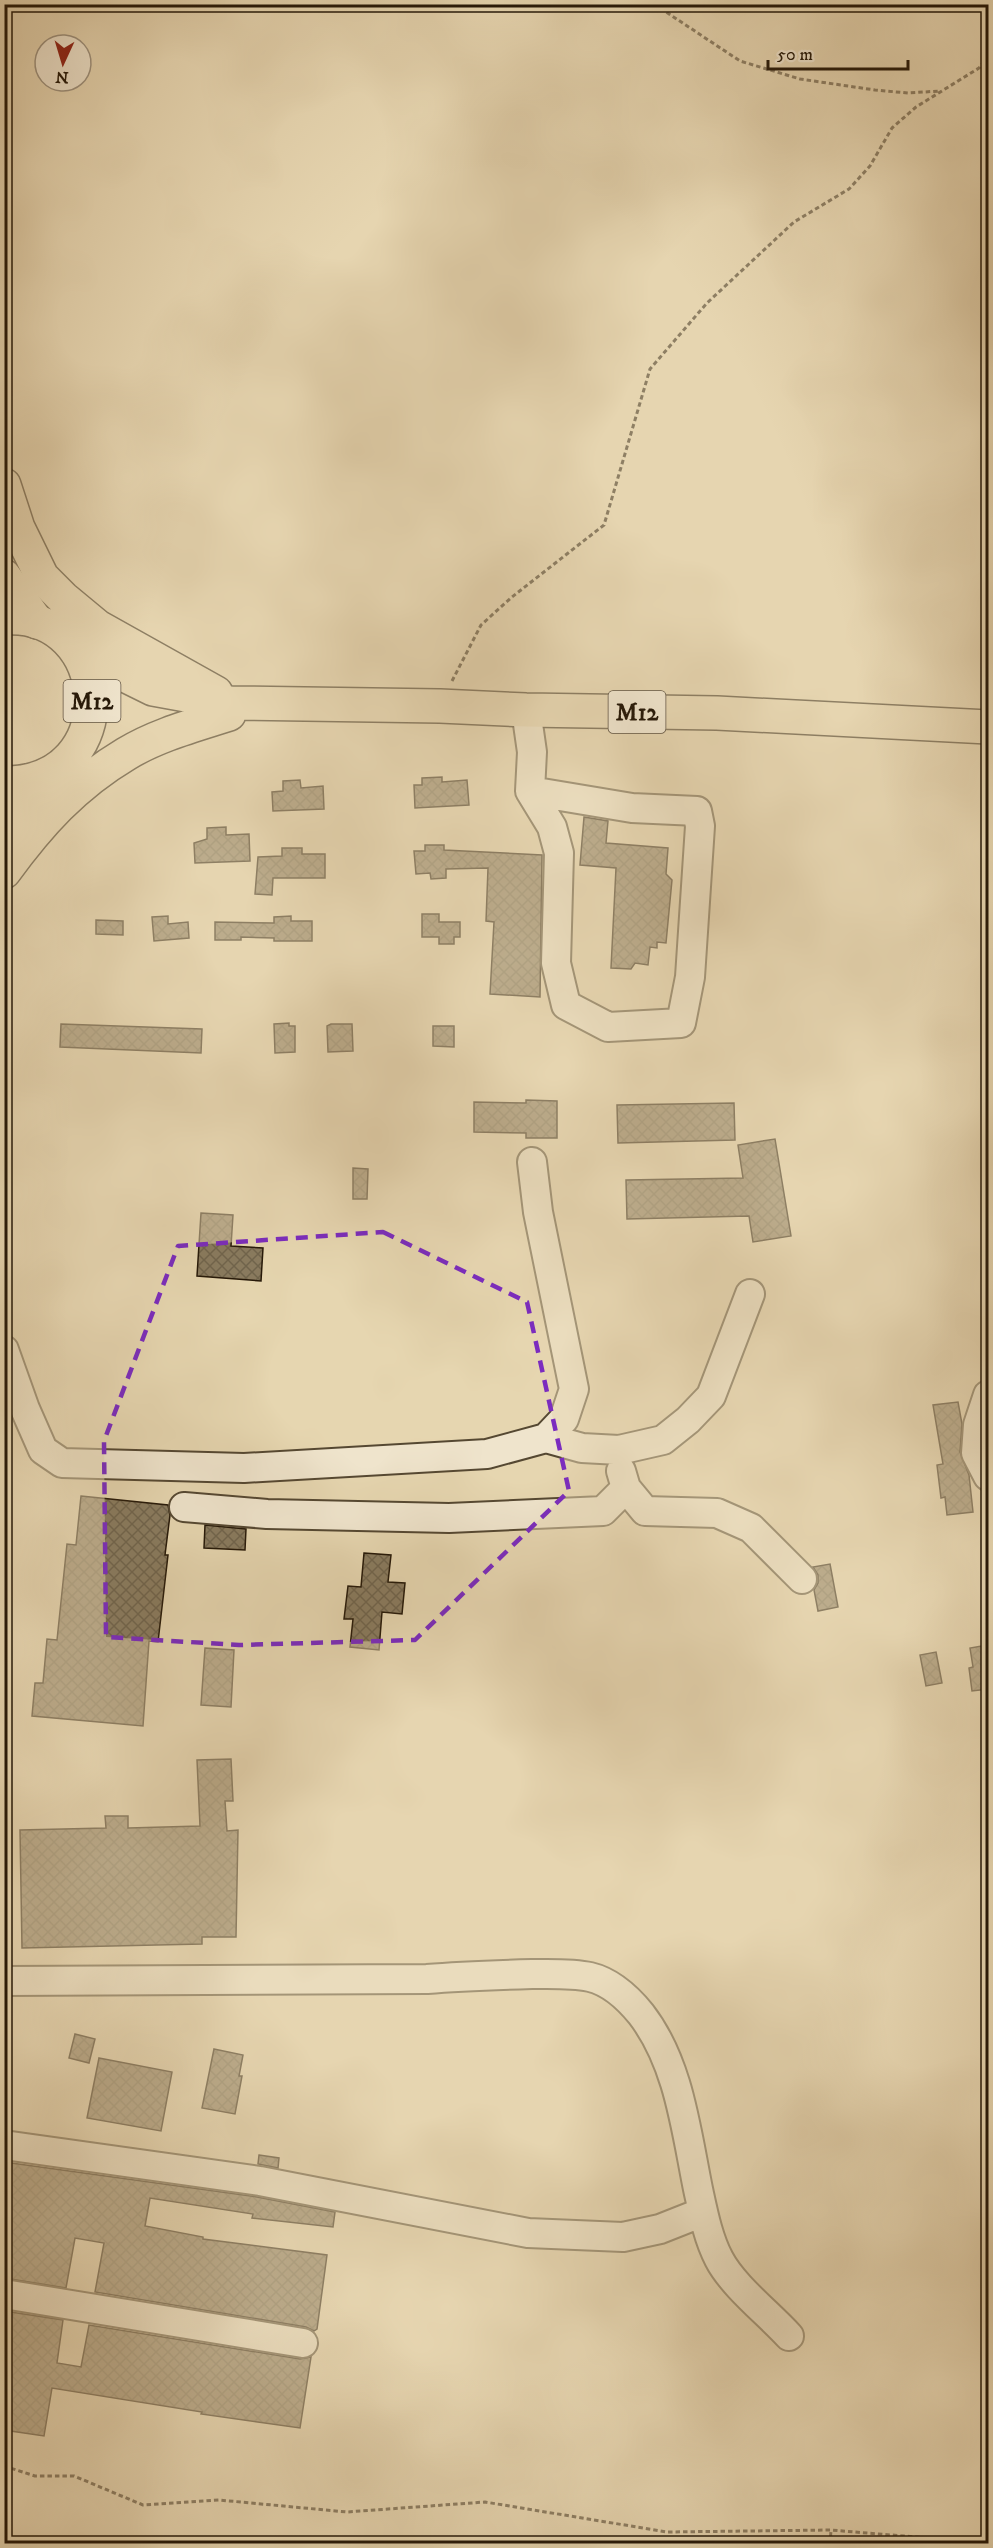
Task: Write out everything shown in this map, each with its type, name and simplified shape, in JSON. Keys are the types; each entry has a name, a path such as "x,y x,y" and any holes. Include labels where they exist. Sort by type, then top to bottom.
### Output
{"main road":[{"path":"4,485 18,528 42,577 63,598 98,627 197,681 230,709 127,753 75,789 31,836 4,872"},
{"path":"4,576 37,622"},
{"name":"M12","path":"4,618 37,622 59,634 76,651 89,676 93,705 86,733 59,766"},
{"name":"M12","path":"76,651 153,689 230,709"},
{"name":"M12","path":"4,783 21,783 59,766 111,735 150,721 286,703 717,713 988,727"},
{"path":"4,828 16,809 59,766"}],"street":[{"path":"526,710 532,752 530,791 552,827 559,853 556,963 566,1005 608,1027 681,1023 691,965 700,826 697,811 632,808 530,791"},
{"path":"532,1162 538,1212 574,1389 564,1419 546,1438"},
{"path":"4,1350 42,1450 62,1463 244,1467 487,1454 546,1438 582,1448 619,1450 663,1440 688,1420 711,1396 750,1294"},
{"path":"988,1395 978,1425 976,1453 988,1476"},
{"path":"598,1449 620,1470 626,1488 645,1511"},
{"path":"603,1511 626,1488"},
{"path":"184,1507 267,1514 448,1518 603,1511 717,1513 751,1528 802,1579"},
{"path":"4,1981 427,1979 485,1975 559,1974 591,1977 614,1988 632,2002 657,2039 666,2058 682,2108 703,2212 719,2258 731,2276 789,2336"},
{"path":"4,2145 260,2181 528,2233 623,2237 660,2229 703,2212"},
{"path":"4,2294 303,2343"}],"path":[{"path":"654,4 740,61 800,79 908,93 942,90"},
{"path":"440,706 481,625 512,597 604,525 650,369 707,303 794,222 849,189 870,166 892,128 916,107 978,68 988,56"},
{"path":"4,2466 35,2476 74,2476 143,2505 219,2500 347,2512 485,2502 667,2532 831,2530 988,2543"},
{"path":"830,2544 831,2530"}],"highlighted area":[{"path":"383,1232 527,1302 569,1491 415,1640 239,1645 106,1637 104,1441 178,1246"}],"building":[{"path":"442,777 442,782 467,780 469,805 415,808 414,785 422,785 422,778"},
{"path":"300,780 301,788 323,786 324,809 273,811 272,792 283,791 283,781"},
{"path":"584,817 608,821 606,843 668,848 666,874 672,880 666,943 657,942 657,948 650,947 648,965 635,963 631,969 611,968 616,868 580,865"},
{"path":"226,827 226,835 249,834 250,861 195,863 194,843 207,839 207,828"},
{"path":"425,845 444,845 444,850 542,855 540,997 490,994 494,922 486,921 488,868 446,869 446,878 431,879 430,873 416,874 414,851 425,851"},
{"path":"282,848 302,848 302,854 325,854 325,878 273,878 272,895 255,894 258,857 282,856"},
{"path":"422,914 439,914 439,922 460,922 460,937 454,937 454,944 439,944 439,937 422,937"},
{"path":"168,916 168,924 188,922 189,938 154,941 152,917"},
{"path":"291,916 291,921 312,921 312,941 274,941 274,938 241,937 241,940 215,940 215,922 274,923 274,917"},
{"path":"96,920 123,921 123,935 96,934"},
{"path":"289,1023 289,1026 295,1026 295,1052 275,1053 274,1024"},
{"path":"61,1024 202,1029 201,1053 60,1047"},
{"path":"352,1024 353,1051 328,1052 327,1026"},
{"path":"433,1026 454,1026 454,1047 433,1046"},
{"path":"526,1100 557,1101 557,1138 526,1138 526,1133 474,1132 474,1102 526,1103"},
{"path":"734,1103 735,1140 618,1143 617,1105"},
{"path":"775,1139 791,1236 753,1242 749,1216 627,1219 626,1180 743,1178 738,1145"},
{"path":"353,1168 368,1169 367,1199 353,1199"},
{"path":"201,1213 233,1215 231,1246 263,1248 261,1281 197,1276"},
{"path":"958,1402 962,1424 960,1452 969,1475 973,1512 947,1515 945,1497 941,1498 937,1465 943,1464 933,1405"},
{"path":"81,1496 168,1505 170,1515 165,1555 168,1555 158,1642 149,1641 143,1726 32,1716 35,1683 43,1683 47,1639 57,1640 67,1544 76,1545"},
{"path":"205,1525 246,1529 245,1550 204,1548"},
{"path":"364,1553 391,1555 388,1582 405,1583 402,1614 382,1612 379,1650 350,1647 353,1619 344,1619 348,1586 361,1587"},
{"path":"830,1564 838,1607 818,1611 814,1590 818,1583 818,1575 813,1567"},
{"path":"988,1645 988,1689 972,1691 969,1668 973,1667 970,1648"},
{"path":"205,1648 234,1650 231,1707 201,1705"},
{"path":"936,1652 942,1683 926,1686 920,1655"},
{"path":"231,1759 233,1801 225,1801 227,1831 238,1830 236,1937 202,1937 202,1944 22,1948 20,1830 106,1828 105,1816 128,1816 128,1828 200,1826 197,1760"},
{"path":"75,2034 95,2039 89,2063 69,2058"},
{"path":"214,2049 243,2055 239,2076 242,2076 235,2114 202,2108"},
{"path":"99,2058 172,2072 161,2131 87,2118"},
{"path":"259,2155 279,2158 278,2168 258,2164"},
{"path":"4,2162 257,2197 335,2212 333,2227 252,2218 253,2214 150,2198 145,2226 203,2237 203,2239 327,2255 317,2329 314,2331 306,2327 95,2292 104,2243 75,2238 66,2288 4,2278"},
{"path":"4,2311 63,2320 57,2363 81,2367 89,2325 300,2359 311,2357 300,2428 201,2414 202,2412 52,2388 44,2436 4,2430"}]}
